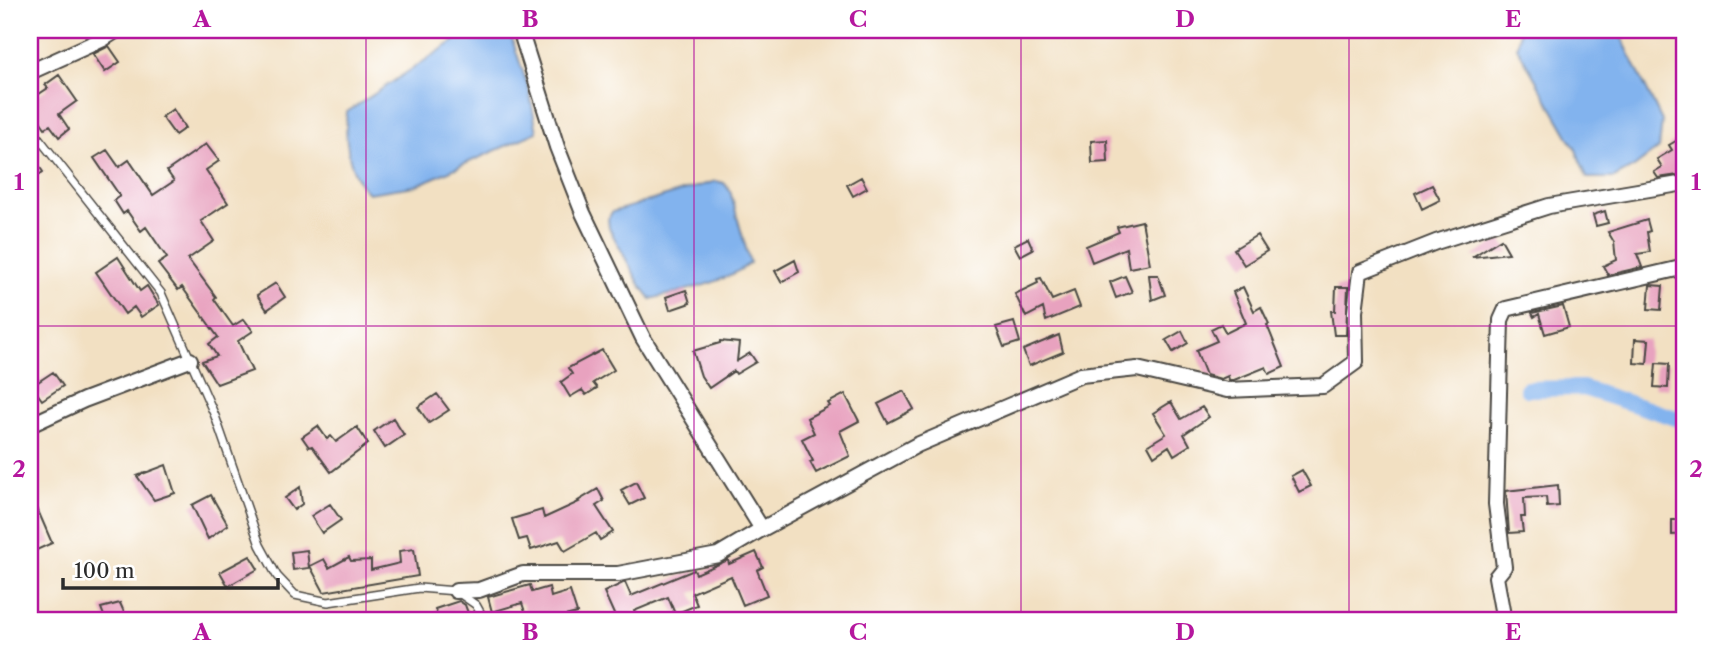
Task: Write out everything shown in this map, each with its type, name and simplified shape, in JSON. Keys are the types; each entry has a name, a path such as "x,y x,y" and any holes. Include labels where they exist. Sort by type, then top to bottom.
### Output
{"street":[{"path":"30,72 117,30"},
{"path":"520,30 557,147 583,213 637,325 762,529"},
{"path":"456,591 479,590 523,574 618,574 718,555 917,444 1081,375 1137,369 1227,390 1323,386 1356,362 1355,312 1360,272 1436,242 1549,206 1685,183"},
{"path":"1506,621 1504,567 1496,504 1501,320 1506,309 1685,267"},
{"path":"30,425 84,400 190,360"}],"lane":[{"path":"30,127 160,293 215,416 260,545 276,576 295,595 328,602 419,588 456,591 476,605 485,621"}],"water":[{"path":"471,30 509,30 529,90 537,132 415,186 368,193 356,176 349,155 347,112"},
{"path":"1520,30 1618,30 1662,121 1659,148 1614,178 1587,178 1576,150 1517,47"},
{"path":"716,181 724,183 730,191 750,263 716,281 651,299 639,283 609,228 608,219 612,212"}],"building":[{"path":"109,46 120,62 105,72 93,54"},
{"path":"59,75 77,101 59,114 69,129 59,137 50,125 45,128 30,106 30,100 48,88 45,85"},
{"path":"173,109 185,128 175,135 162,117"},
{"path":"1681,138 1685,145 1685,155 1679,158 1685,168 1685,174 1658,178 1654,172 1662,167 1657,159 1672,150 1669,145"},
{"path":"1107,140 1108,162 1092,163 1091,141"},
{"path":"206,144 219,161 206,170 228,203 201,221 214,241 188,259 233,326 244,319 253,331 238,341 252,371 217,384 202,361 217,356 209,344 218,337 182,287 178,290 158,264 167,258 146,227 141,231 127,211 123,214 114,200 120,196 94,158 107,150 119,167 129,160 153,195 174,181 167,171"},
{"path":"30,153 43,172 30,181"},
{"path":"861,177 867,188 853,196 847,185"},
{"path":"1432,185 1440,200 1422,209 1415,193"},
{"path":"1605,211 1608,223 1596,226 1593,215"},
{"path":"1647,220 1650,252 1637,254 1642,267 1608,275 1603,266 1616,260 1614,242 1608,232"},
{"path":"1142,221 1150,264 1129,268 1126,248 1092,262 1086,246 1119,232 1117,227"},
{"path":"1257,235 1267,251 1244,265 1234,249"},
{"path":"1028,238 1033,249 1020,256 1014,245"},
{"path":"1501,239 1509,253 1472,257"},
{"path":"118,257 140,291 147,286 159,305 141,317 134,307 125,314 96,272"},
{"path":"795,260 799,272 781,282 775,271"},
{"path":"1149,275 1158,275 1165,295 1152,300"},
{"path":"1125,276 1132,292 1116,298 1110,282"},
{"path":"1041,278 1052,300 1074,291 1080,307 1046,321 1043,308 1026,317 1015,294 1038,283 1037,279"},
{"path":"276,283 285,297 267,310 257,295"},
{"path":"1650,285 1663,286 1661,310 1648,309"},
{"path":"1243,287 1254,311 1261,307 1284,367 1269,374 1266,367 1234,380 1229,380 1228,376 1221,379 1206,375 1196,350 1217,341 1211,329 1221,324 1226,333 1246,323 1233,292"},
{"path":"1336,287 1348,287 1346,335 1334,335 1331,311 1335,311"},
{"path":"686,290 690,303 670,310 666,297"},
{"path":"1563,306 1569,327 1545,334 1539,314 1534,317 1532,313"},
{"path":"1014,322 1020,342 1004,347 996,327"},
{"path":"1182,331 1188,343 1173,352 1166,340"},
{"path":"1059,335 1063,352 1029,366 1023,350"},
{"path":"1635,339 1649,340 1647,364 1634,363"},
{"path":"720,341 739,343 737,361 750,353 756,362 736,374 734,371 709,388 701,376 693,351"},
{"path":"602,350 614,370 593,383 597,388 586,395 582,390 570,397 561,382 572,374 568,368"},
{"path":"1656,363 1669,364 1668,388 1654,387"},
{"path":"53,372 63,386 42,400 32,386"},
{"path":"904,391 914,409 888,423 878,404"},
{"path":"437,394 449,410 429,423 418,407"},
{"path":"845,394 859,421 840,431 850,456 816,473 802,439 814,433 807,418 830,406 828,403"},
{"path":"1171,402 1181,419 1202,407 1209,417 1184,434 1190,445 1174,455 1169,446 1154,456 1148,445 1166,434 1153,413"},
{"path":"393,418 404,435 385,448 374,431"},
{"path":"318,426 327,439 331,436 336,442 357,427 368,444 331,472 302,437"},
{"path":"166,465 175,493 154,500 137,476"},
{"path":"1302,470 1311,486 1299,492 1291,476"},
{"path":"636,482 644,498 630,505 621,490"},
{"path":"1558,485 1559,506 1547,507 1546,497 1524,498 1525,517 1521,517 1523,532 1509,533 1506,491"},
{"path":"300,487 302,504 294,510 285,498"},
{"path":"598,489 604,501 596,506 613,532 600,540 596,533 565,551 559,541 531,550 527,538 519,540 512,519 542,510 544,518 579,502"},
{"path":"30,492 52,543 30,553"},
{"path":"211,495 228,525 208,539 192,505"},
{"path":"330,504 341,520 322,533 311,516"},
{"path":"1672,520 1685,520 1685,534 1672,535"},
{"path":"414,549 418,576 324,592 310,566 324,559 329,568 349,557 351,561 371,560 371,570 400,563 399,551"},
{"path":"307,550 309,568 293,570 291,552"},
{"path":"756,552 763,567 757,570 767,595 743,605 731,576 692,593 697,605 675,614 668,597 634,611 638,621 617,621 604,592 625,582 631,596 694,570 696,574 728,560 729,564"},
{"path":"250,556 258,569 228,586 220,572"},
{"path":"530,585 532,592 549,587 551,597 570,591 577,613 548,620 547,616 528,621 522,603 492,612 488,597"},
{"path":"459,601 465,605 471,621 439,621 435,609"},
{"path":"120,603 128,621 106,621 101,608"}],"waterway":[{"path":"1527,389 1583,388 1685,421"}]}
